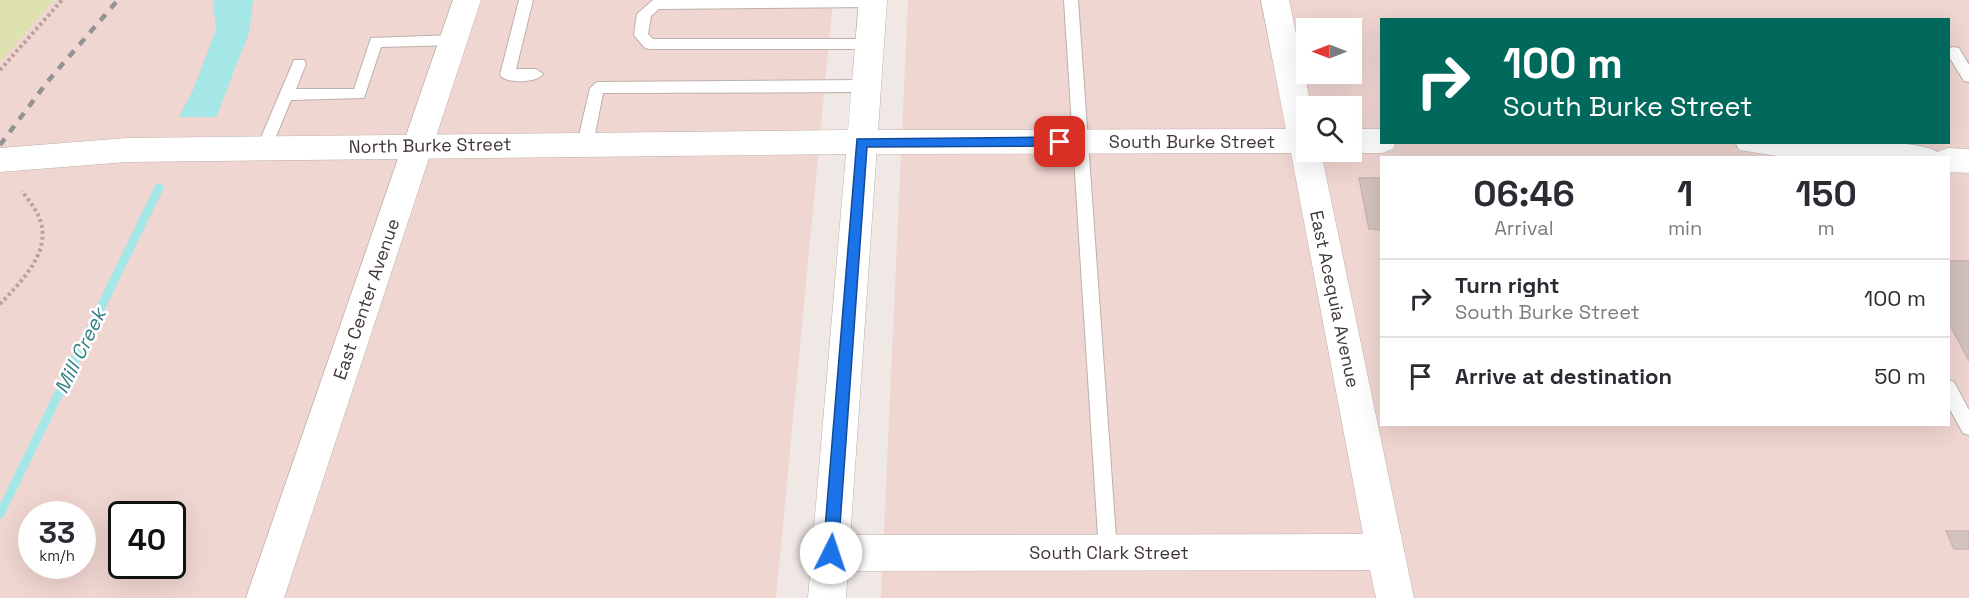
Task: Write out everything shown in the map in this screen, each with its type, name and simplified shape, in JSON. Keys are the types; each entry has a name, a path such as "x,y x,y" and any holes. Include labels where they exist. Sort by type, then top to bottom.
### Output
{"street":[{"name":"East Center Avenue","path":"265,598 467,0"},
{"name":"East Acequia Avenue","path":"1275,0 1296,102"},
{"path":"827,598 873,1"},
{"name":"South Burke Street","path":"861,142 1296,141"},
{"path":"1362,141 1380,141"},
{"name":"North Burke Street","path":"0,160 127,150 265,147 861,142"},
{"path":"1770,144 1902,156"},
{"path":"1950,160 1969,161"},
{"name":"East Acequia Avenue","path":"1308,162 1395,598"},
{"name":"South Clark Street","path":"831,553 1386,552"}],"lane":[{"path":"526,0 507,75 536,74"},
{"path":"1071,0 1108,552"},
{"path":"870,44 650,44 641,35 645,14 651,2 873,1"},
{"path":"286,95 359,94 376,42 454,40"},
{"path":"1954,52 1969,77"},
{"path":"265,147 298,64"},
{"path":"585,144 597,88 866,86"},
{"path":"1950,392 1969,427"}],"path":[{"path":"0,70 62,0"},
{"path":"0,304 24,279 37,254 42,227 22,190"}],"shaded area":[{"path":"0,0 833,0 776,598 0,598"},
{"path":"908,0 1969,0 1969,598 881,598"}],"green space":[{"path":"0,0 54,0 0,62"}],"water":[{"path":"213,0 253,0 249,33 216,117 179,117 193,90 216,30"}],"building":[{"path":"1359,178 1380,178 1380,230 1369,229"},
{"path":"1950,261 1969,261 1969,361 1950,325"},
{"path":"1946,531 1969,531 1969,549 1954,549"}],"waterway":[{"name":"Mill Creek","path":"0,514 159,188"}],"railway":[{"path":"0,145 48,81 118,0"}],"route":[{"path":"831,553 861,142 1060,142"}]}
